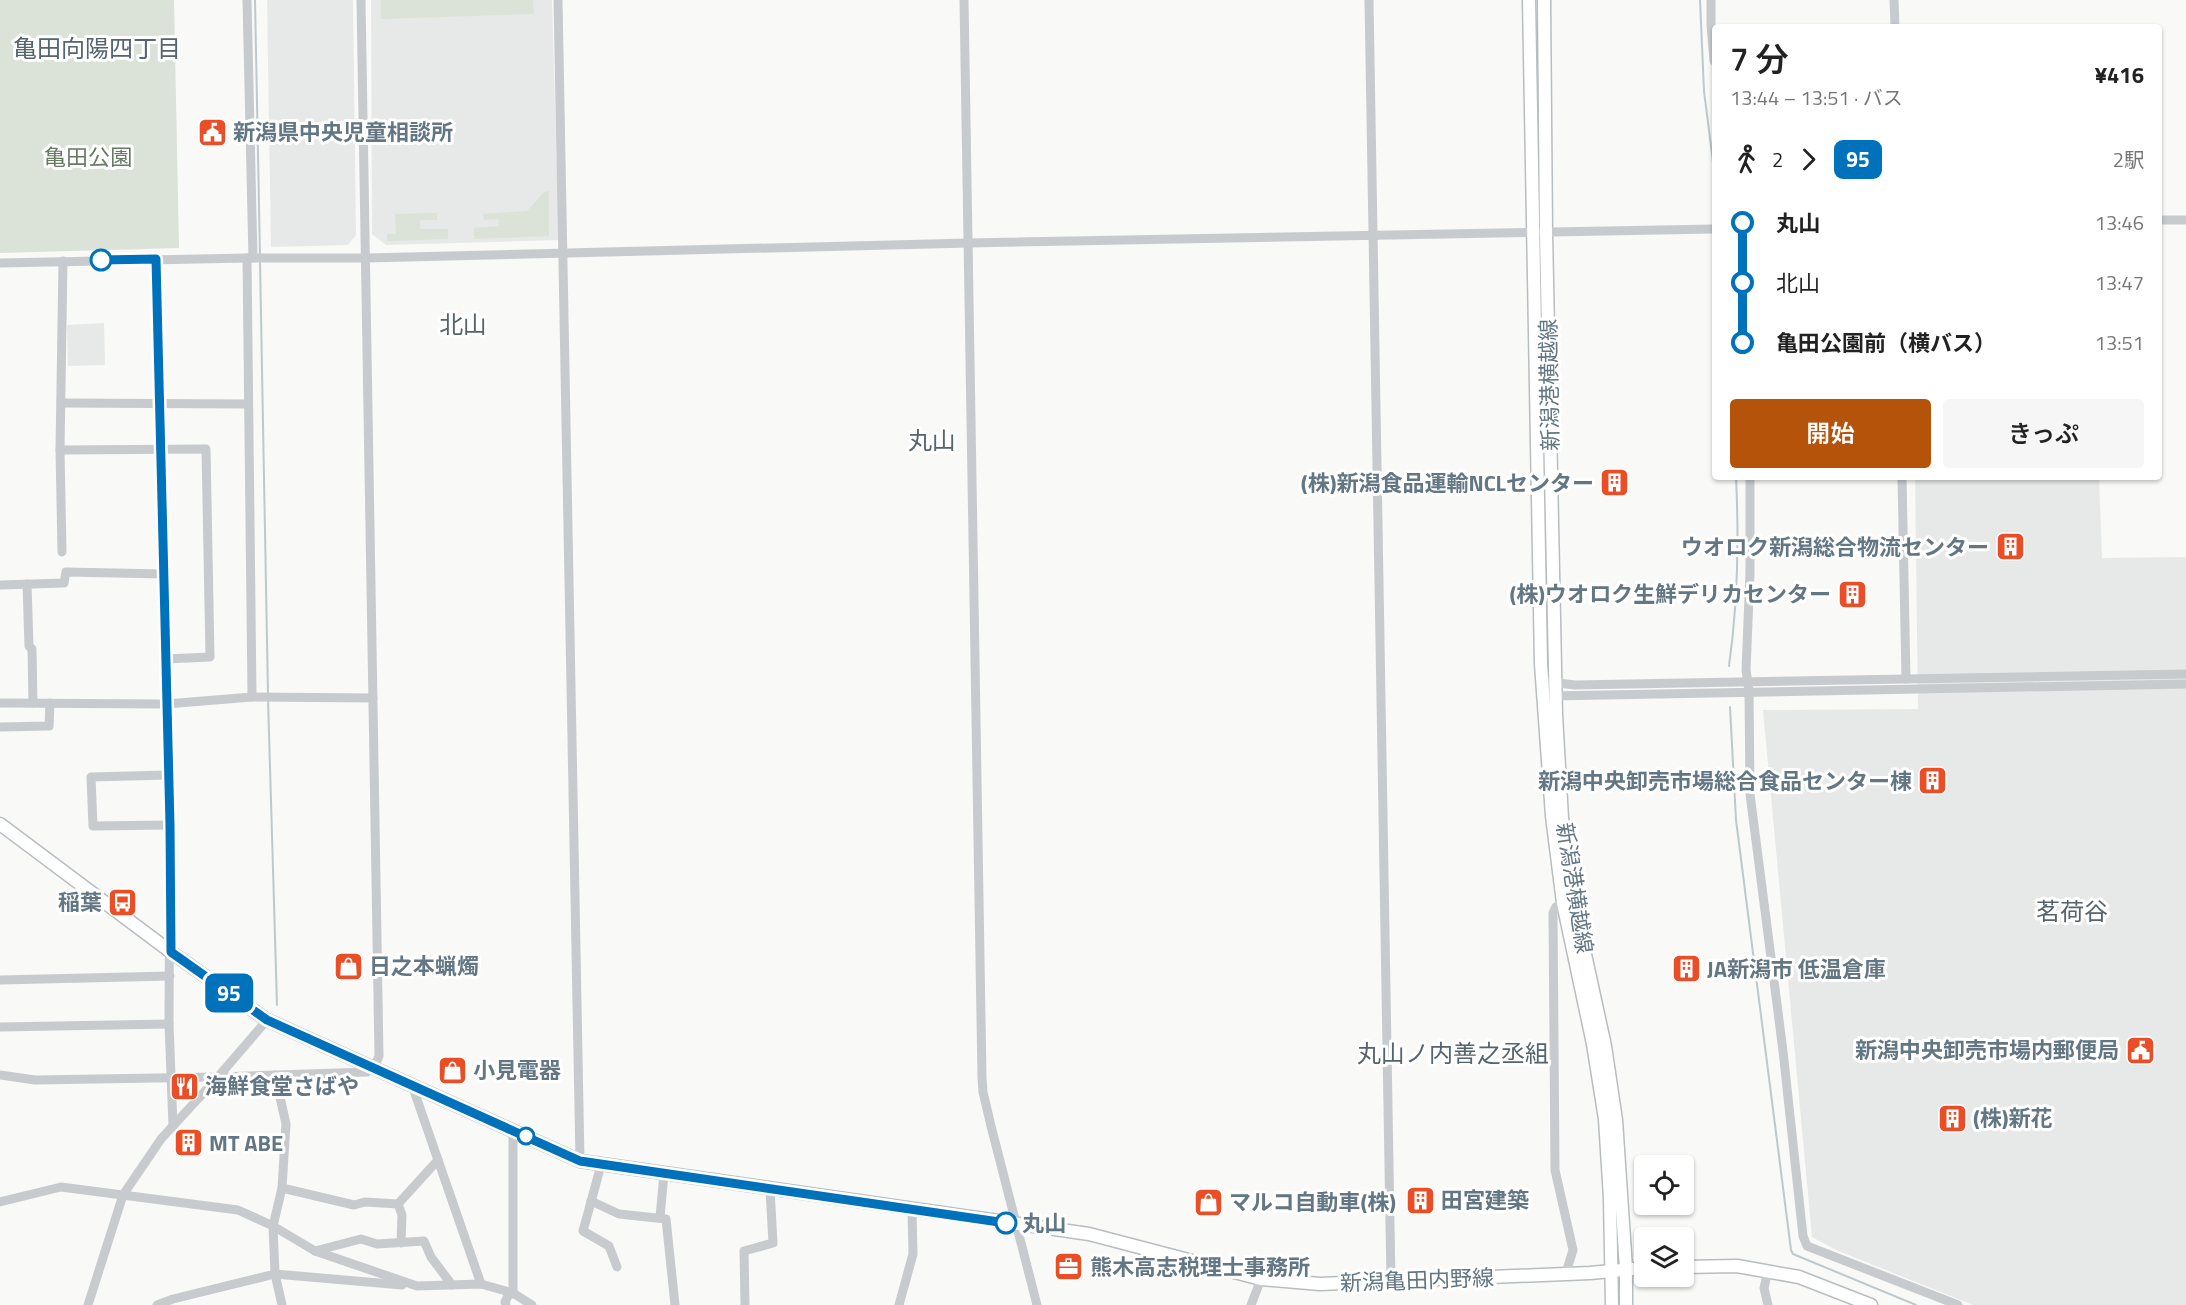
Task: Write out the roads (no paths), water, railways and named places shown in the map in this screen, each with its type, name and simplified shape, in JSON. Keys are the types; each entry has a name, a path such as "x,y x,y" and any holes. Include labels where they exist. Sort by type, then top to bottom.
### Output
{"main road":[{"name":"新潟港横越線","path":"1529,0 1540,233"},
{"name":"新潟港横越線","path":"1544,0 1540,233 1541,664 1556,714 1562,818 1573,899 1605,1046 1616,1120 1626,1268 1626,1305"},
{"name":"新潟港横越線","path":"1550,689 1552,816 1563,903 1593,1044 1605,1119 1612,1305"},
{"name":"新潟亀田内野線","path":"0,824 171,952 267,1020 580,1161 1089,1234 1261,1279 1320,1284 1391,1282 1634,1268"},
{"path":"1694,1267 1737,1266 1799,1277 1870,1305"}],"street":[{"path":"247,0 250,258 248,404 252,698"},
{"path":"0,1075 35,1080 367,1072 374,1068 379,1056 361,0"},
{"path":"558,0 580,1161"},
{"path":"964,0 982,1078 991,1126 1037,1305"},
{"path":"1369,0 1391,1282"},
{"path":"1711,0 1712,43"},
{"path":"1894,0 1895,24"},
{"path":"2162,220 2186,220"},
{"path":"0,263 156,259 366,258 969,243 1712,229"},
{"path":"156,259 170,825 169,1024 173,1126"},
{"path":"62,552 60,403 63,261"},
{"path":"60,403 248,404"},
{"path":"60,450 206,449 210,657 166,658"},
{"path":"1750,480 1750,573 1746,670 1750,794 1783,1051 1803,1236 1807,1246 1958,1305"},
{"path":"1902,480 1906,679"},
{"path":"0,585 64,584 66,572 164,574"},
{"path":"27,584 33,703"},
{"path":"1748,686 1906,679 2186,674"},
{"path":"1550,689 1575,685 2186,684"},
{"path":"0,703 166,704 252,698 373,698"},
{"path":"0,727 49,726 50,703"},
{"path":"168,775 91,777 93,826 170,825"},
{"path":"1563,903 1556,907 1553,913 1555,1170 1573,1250 1566,1273"},
{"path":"0,980 170,976"},
{"path":"88,1305 123,1195 160,1138 218,1077 267,1020"},
{"path":"0,1027 169,1024"},
{"path":"275,1075 286,1124 282,1188 273,1226 275,1274 282,1305"},
{"path":"412,1085 481,1284"},
{"path":"513,1130 513,1293"},
{"path":"398,1204 438,1160"},
{"path":"601,1165 583,1231 609,1246 617,1267"},
{"path":"660,1217 664,1174"},
{"path":"0,1202 62,1187 238,1210 273,1226 315,1251 417,1286"},
{"path":"282,1188 354,1205 365,1202 398,1204"},
{"path":"745,1305 744,1251 772,1243 770,1189"},
{"path":"591,1201 619,1214 666,1219 675,1305"},
{"path":"398,1204 402,1215 401,1243"},
{"path":"899,1305 913,1254 912,1210"},
{"path":"315,1251 361,1239 377,1244 424,1241 430,1257 452,1285"},
{"path":"1768,1271 1764,1288 1768,1305"},
{"path":"157,1305 275,1274 417,1286 481,1284 513,1293 532,1305"},
{"path":"1251,1305 1261,1279"},
{"path":"506,1305 508,1296 513,1293"}],"waterway":[{"path":"255,0 260,256"},
{"path":"1700,0 1704,91 1712,154"},
{"path":"260,261 268,694"},
{"path":"1729,666 1737,572 1736,480"},
{"path":"268,699 277,1005"},
{"path":"1730,707 1736,820 1791,1250 1793,1254 1916,1305"}],"place":[{"name":"新潟県中央児童相談所","path":"212,132"},
{"name":"(株)新潟食品運輸NCLセンター","path":"1615,483"},
{"name":"ウオロク新潟総合物流センター","path":"2010,547"},
{"name":"(株)ウオロク生鮮デリカセンター","path":"1852,594"},
{"name":"新潟中央卸売市場総合食品センター棟","path":"1933,781"},
{"name":"稲葉","path":"123,902"},
{"name":"日之本蝋燭","path":"348,966"},
{"name":"JA新潟市 低温倉庫","path":"1686,969"},
{"name":"新潟中央卸売市場内郵便局","path":"2140,1050"},
{"name":"小見電器","path":"452,1070"},
{"name":"海鮮食堂さばや","path":"184,1086"},
{"name":"(株)新花","path":"1952,1118"},
{"name":"MT ABE","path":"188,1143"},
{"name":"田宮建築","path":"1420,1200"},
{"name":"マルコ自動車(株)","path":"1208,1202"},
{"name":"丸山","path":"1006,1223"},
{"name":"熊木高志税理士事務所","path":"1069,1267"}],"district":[{"name":"亀田向陽四丁目","path":"97,48"},
{"name":"北山","path":"463,324"},
{"name":"丸山","path":"932,440"},
{"name":"茗荷谷","path":"2072,911"},
{"name":"丸山ノ内善之丞組","path":"1453,1053"}],"park label":[{"name":"亀田公園","path":"88,157"}]}
